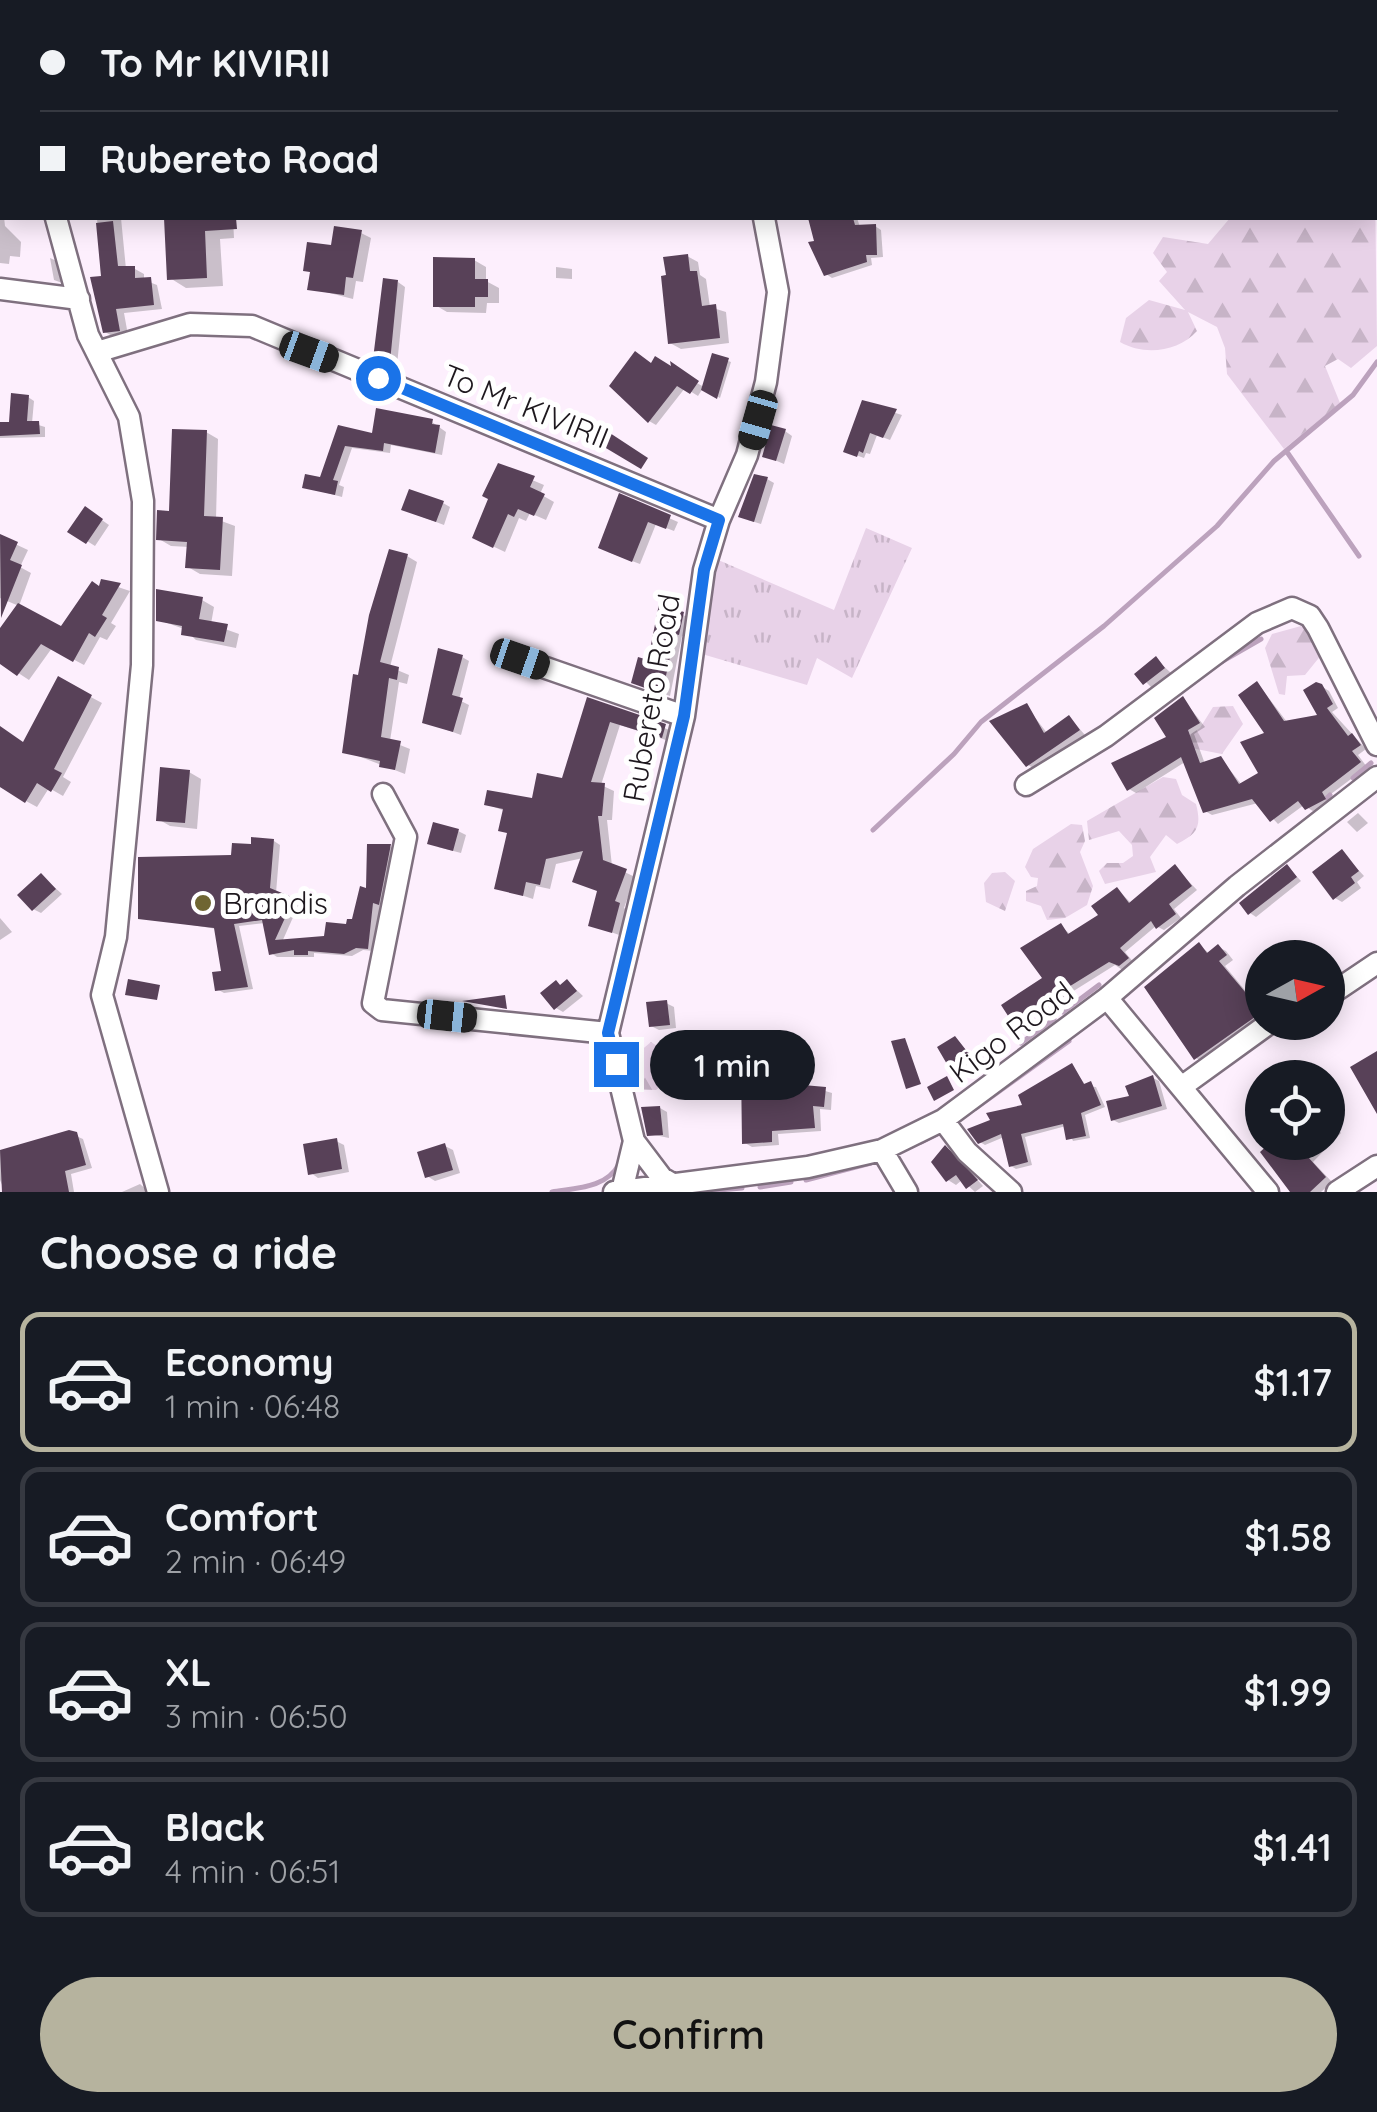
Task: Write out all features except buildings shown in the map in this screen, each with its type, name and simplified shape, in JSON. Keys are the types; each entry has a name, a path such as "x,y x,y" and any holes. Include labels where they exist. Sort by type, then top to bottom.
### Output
{"street":[{"path":"57,220 78,299 97,352 129,417 136,446 145,540 142,665 116,937 102,996 158,1192"},
{"name":"Rubereto Road","path":"622,1191 634,1142 608,1033 684,716 704,570 719,520 747,455 766,382 778,292 764,220"},
{"path":"0,289 78,299"},
{"name":"To Mr KIVIRII","path":"97,352 166,328 229,323 252,326 719,520"},
{"path":"1026,785 1122,724 1257,624 1292,608 1310,616 1318,628 1377,745"},
{"path":"520,659 684,716"},
{"name":"Kigo Road","path":"614,1192 674,1185 748,1184 882,1150 943,1120 1108,998 1236,886 1377,777"},
{"path":"383,794 406,837 373,1003 382,1010 608,1033"},
{"path":"1345,985 1377,963"},
{"path":"1108,998 1184,1085 1268,1192"},
{"path":"1184,1085 1246,1040"},
{"path":"943,1120 968,1152 1010,1192"},
{"path":"634,1142 662,1178 674,1185"},
{"path":"882,1150 908,1192"},
{"path":"1337,1192 1377,1166"}],"green space":[{"path":"1228,220 1375,220 1377,346 1351,368 1338,359 1325,366 1340,403 1284,449 1227,374 1225,348 1217,327 1188,312 1197,331 1180,344 1150,350 1120,342 1126,318 1149,300 1185,310 1159,281 1167,272 1153,253 1163,237 1208,244"},
{"path":"866,528 912,548 852,678 817,658 807,685 702,654 716,559 834,610"},
{"path":"1301,626 1311,630 1322,654 1305,675 1287,676 1285,695 1279,694 1265,648 1272,634"},
{"path":"1233,706 1243,724 1222,754 1191,748 1183,739 1200,728 1213,707"},
{"path":"1163,777 1176,779 1182,795 1196,804 1196,829 1177,844 1166,835 1150,857 1156,872 1105,884 1099,871 1107,863 1123,863 1133,856 1132,845 1119,831 1089,840 1087,821"},
{"path":"1071,824 1082,825 1085,841 1080,852 1093,886 1087,905 1065,918 1047,920 1041,906 1026,901 1026,891 1037,886 1038,878 1031,877 1025,867 1033,849"},
{"path":"1005,872 1015,881 1005,911 986,902 984,883 992,873"},
{"path":"651,1042 672,1056 672,1078 656,1090 628,1089 620,1058 633,1057"}],"waterway":[{"path":"873,830 954,754 981,722 1104,626 1217,526 1274,461 1353,395 1377,362"},
{"path":"1287,452 1359,556"},
{"path":"1221,662 1261,639"},
{"path":"1353,778 1371,763"},
{"path":"1327,798 1330,795"},
{"path":"1063,1012 1099,985"},
{"path":"1021,1043 1054,1019"},
{"path":"976,1108 1069,1041"},
{"path":"921,1142 943,1131"},
{"path":"806,1180 871,1163"},
{"path":"552,1192 599,1182 619,1164"},
{"path":"760,1187 791,1182"},
{"path":"696,1192 742,1188"}],"place":[{"name":"Brandis","path":"203,903"}],"route":[{"path":"378,378 719,520 704,570 698,638 684,716 608,1033 616,1064"}]}
